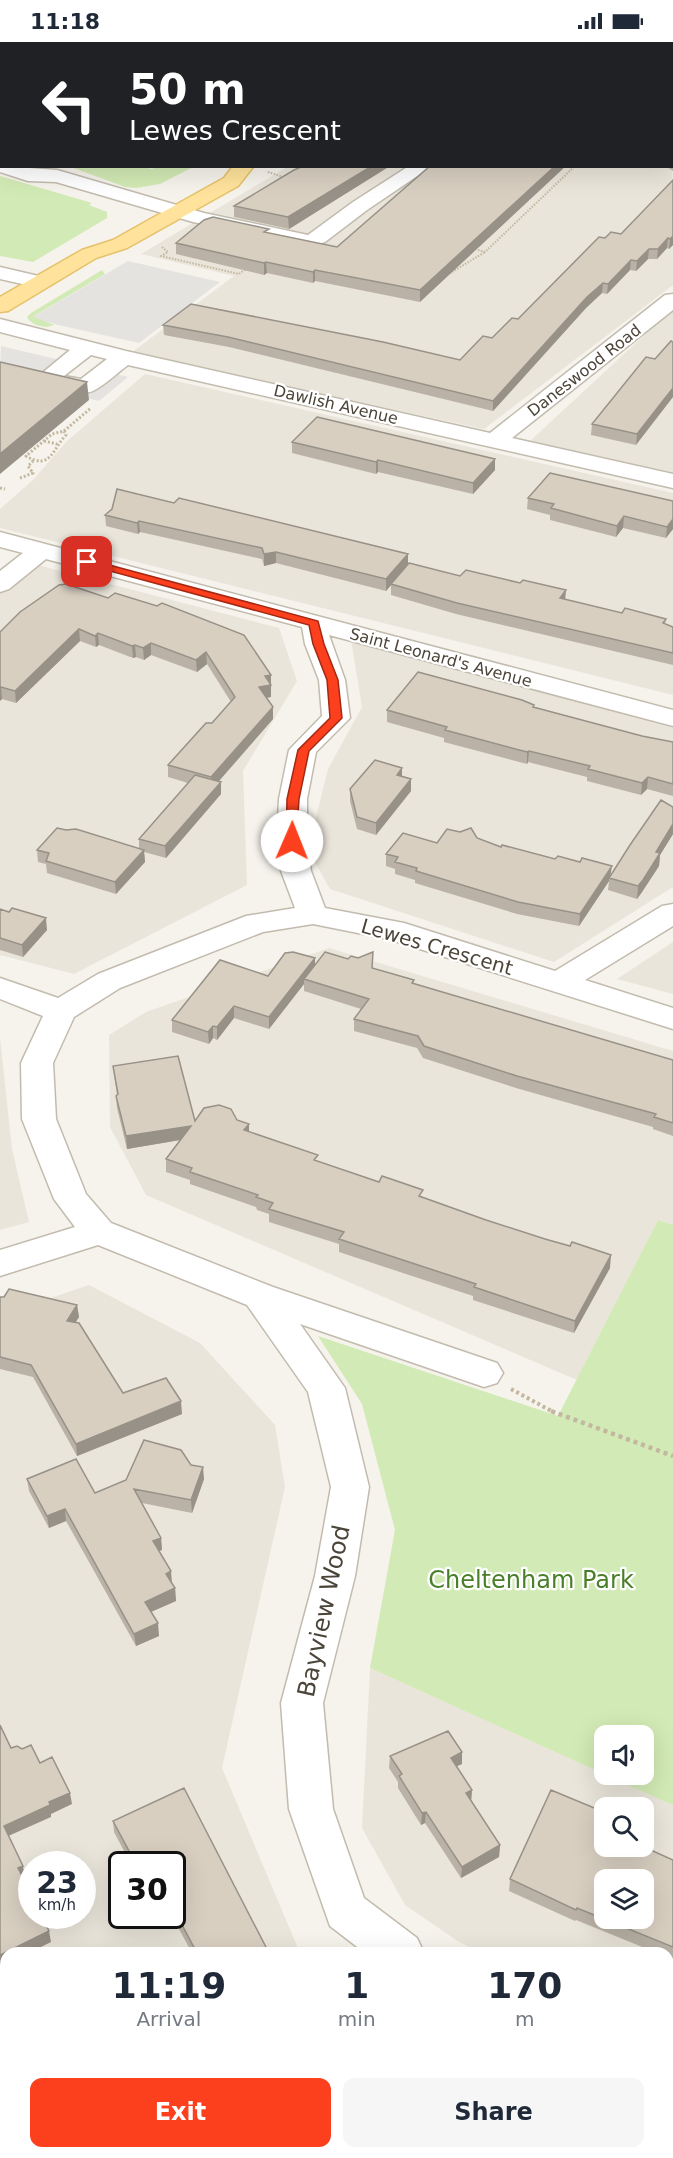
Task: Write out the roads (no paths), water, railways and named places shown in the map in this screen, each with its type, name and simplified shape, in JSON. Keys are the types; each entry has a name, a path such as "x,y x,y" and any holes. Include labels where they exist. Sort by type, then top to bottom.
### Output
{"main road":[{"path":"0,306 90,254 120,244 161,212 231,182 243,168"}],"street":[{"path":"14,168 35,171 43,184 161,212 310,241 318,238 360,206 420,168"},
{"path":"0,273 40,282"},
{"name":"Daneswood Road","path":"496,440 673,300"},
{"name":"Dawlish Avenue","path":"0,325 124,357 673,481"},
{"path":"86,348 52,374 51,378 54,381 85,386 124,357"},
{"name":"Saint Leonard's Avenue","path":"0,539 673,718"},
{"path":"0,585 42,550"},
{"path":"313,915 296,871 292,841 293,799 303,750 336,718 332,680 318,644 314,623"},
{"path":"558,983 673,913"},
{"name":"Lewes Crescent","path":"61,1011 109,981 159,960 257,923 313,915 393,930 673,1019"},
{"path":"0,988 61,1011 37,1063 39,1119 71,1199 99,1232 260,1296 484,1373"},
{"path":"0,1263 99,1232"},
{"name":"Bayview Wood","path":"260,1296 326,1388 350,1487 335,1576 302,1703 311,1809 346,1911 394,1947"}],"park label":[{"name":"Cheltenham Park","path":"531,1580"}]}
